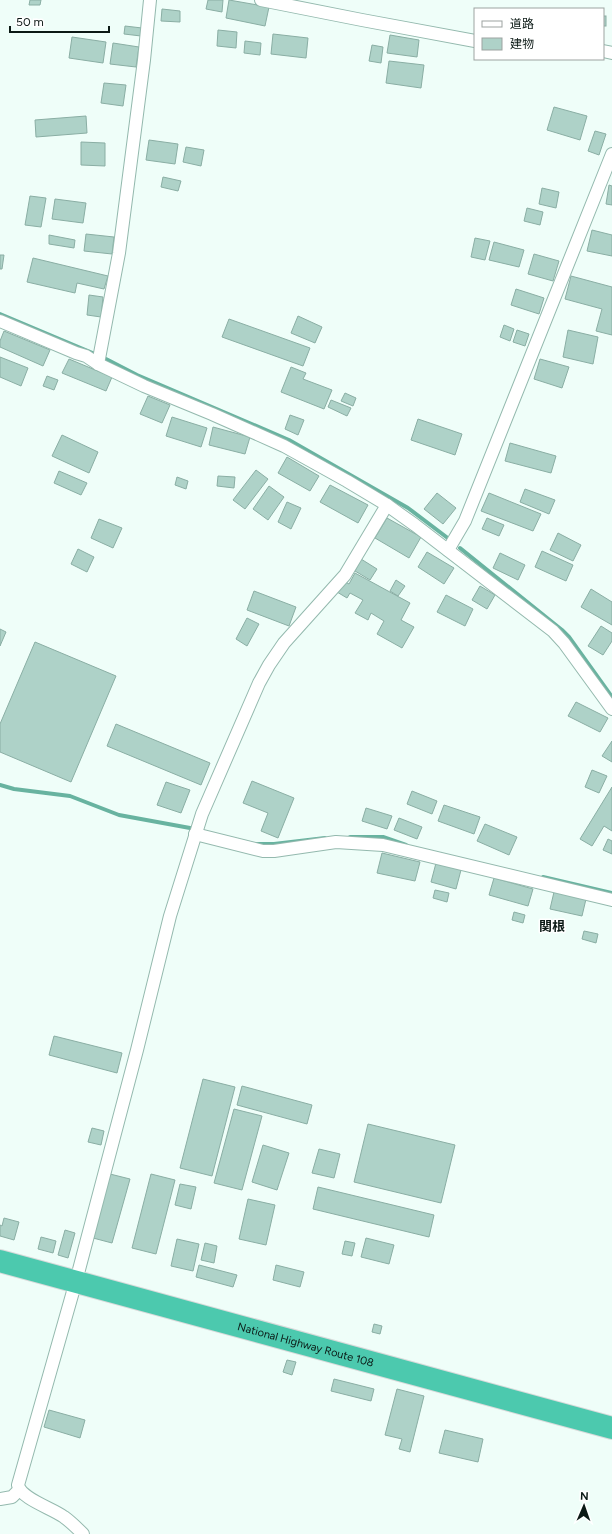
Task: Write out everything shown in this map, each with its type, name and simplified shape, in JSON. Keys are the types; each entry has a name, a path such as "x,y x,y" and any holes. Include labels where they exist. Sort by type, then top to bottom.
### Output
{"highway":[{"name":"National Highway Route 108","path":"0,1261 612,1428"}],"street":[{"path":"98,364 119,253 144,60 150,0"},
{"path":"261,0 474,41"},
{"path":"448,550 465,521 612,154"},
{"path":"0,321 86,356 98,364 144,386 284,446 387,505 553,631 564,643 612,709"},
{"path":"83,1534 64,1517 24,1495 19,1490 18,1485 76,1281 137,1050 170,916 195,834 259,683 284,643 345,575 387,505"},
{"path":"195,834 263,851 274,851 336,842 383,845 612,900"},
{"path":"0,1499 12,1497 19,1490"}],"building":[{"path":"30,0 41,0 40,5 29,5"},
{"path":"208,0 223,0 222,12 206,9"},
{"path":"229,0 269,7 265,26 226,18"},
{"path":"162,9 180,11 180,22 161,21"},
{"path":"604,16 606,16 606,26 604,26"},
{"path":"125,26 142,28 141,36 124,34"},
{"path":"218,30 237,32 236,48 217,46"},
{"path":"273,34 308,38 306,58 271,54"},
{"path":"390,35 419,40 417,57 387,53"},
{"path":"72,37 106,42 103,63 69,58"},
{"path":"245,41 261,43 260,55 244,53"},
{"path":"113,43 139,47 136,67 110,64"},
{"path":"372,45 383,47 381,63 369,61"},
{"path":"389,61 424,65 421,88 386,83"},
{"path":"104,83 126,85 123,106 101,103"},
{"path":"554,107 587,116 580,140 547,130"},
{"path":"86,116 87,133 36,137 35,120"},
{"path":"595,131 606,134 599,155 588,151"},
{"path":"149,140 178,144 175,164 146,160"},
{"path":"81,142 105,143 105,166 81,165"},
{"path":"186,147 204,150 201,166 183,162"},
{"path":"163,177 181,181 178,191 161,187"},
{"path":"609,185 612,186 612,205 606,204"},
{"path":"542,188 559,192 556,208 539,204"},
{"path":"30,196 46,198 41,227 25,225"},
{"path":"55,199 86,203 83,223 52,219"},
{"path":"527,208 543,212 540,225 524,221"},
{"path":"592,230 612,235 612,256 587,251"},
{"path":"86,234 114,237 112,254 84,251"},
{"path":"49,235 75,240 74,248 49,244"},
{"path":"475,238 490,241 485,260 471,257"},
{"path":"494,242 524,250 519,267 489,260"},
{"path":"534,254 559,261 553,281 528,274"},
{"path":"0,255 4,255 2,269 0,269"},
{"path":"33,258 108,276 104,289 77,283 75,293 27,282"},
{"path":"571,276 612,287 612,335 596,331 602,309 565,299"},
{"path":"516,289 544,298 539,314 511,305"},
{"path":"89,295 103,297 101,317 87,315"},
{"path":"298,316 322,327 315,343 291,333"},
{"path":"229,319 310,348 303,366 222,337"},
{"path":"504,325 514,329 510,341 500,337"},
{"path":"517,330 529,334 525,346 513,342"},
{"path":"568,330 598,337 593,364 563,357"},
{"path":"4,331 50,350 43,366 0,347 0,341"},
{"path":"0,357 28,368 21,386 0,377"},
{"path":"69,359 112,377 106,391 62,373"},
{"path":"540,359 569,367 562,388 534,379"},
{"path":"291,367 306,373 303,379 332,390 324,409 281,392"},
{"path":"47,376 58,380 54,390 43,386"},
{"path":"345,393 356,398 353,406 341,401"},
{"path":"148,396 170,405 162,423 140,414"},
{"path":"331,400 351,408 347,416 328,407"},
{"path":"290,415 304,420 298,435 285,429"},
{"path":"172,417 207,428 201,447 166,436"},
{"path":"418,419 462,434 455,455 411,440"},
{"path":"213,427 250,437 245,454 209,445"},
{"path":"62,435 98,452 89,473 52,456"},
{"path":"510,443 556,456 551,473 505,461"},
{"path":"287,457 319,476 310,491 278,473"},
{"path":"256,470 268,479 245,509 233,500"},
{"path":"59,471 87,483 81,495 54,483"},
{"path":"218,476 235,477 234,488 217,486"},
{"path":"177,477 188,481 186,489 175,485"},
{"path":"330,485 368,505 358,523 320,502"},
{"path":"269,486 284,497 268,520 253,509"},
{"path":"525,489 555,500 549,514 520,502"},
{"path":"437,493 456,508 443,524 424,509"},
{"path":"489,493 541,514 533,531 481,511"},
{"path":"287,502 301,508 291,529 278,522"},
{"path":"387,518 421,537 409,558 375,538"},
{"path":"487,518 504,525 499,536 482,529"},
{"path":"99,519 122,528 113,548 91,538"},
{"path":"558,533 581,545 573,561 550,550"},
{"path":"78,549 94,557 87,572 71,564"},
{"path":"542,551 573,565 566,581 535,567"},
{"path":"427,552 454,568 444,584 418,567"},
{"path":"500,553 525,565 518,580 493,568"},
{"path":"361,559 377,569 370,580 355,571"},
{"path":"355,573 410,603 401,620 414,627 402,648 377,634 384,621 371,613 368,620 355,613 363,600 350,593 347,598 337,592 344,581 349,584"},
{"path":"396,580 405,586 398,596 390,591"},
{"path":"480,586 495,595 487,609 472,600"},
{"path":"591,589 612,602 612,625 581,607"},
{"path":"254,591 296,607 289,626 247,610"},
{"path":"446,595 473,609 465,626 437,612"},
{"path":"247,618 259,624 247,646 236,639"},
{"path":"601,626 612,633 612,641 603,655 588,646"},
{"path":"0,629 6,632 0,646"},
{"path":"35,642 116,676 71,782 0,752 0,724"},
{"path":"576,702 608,718 600,732 568,716"},
{"path":"116,724 210,763 201,785 107,746"},
{"path":"612,741 612,762 602,756"},
{"path":"592,770 607,776 599,793 585,787"},
{"path":"252,781 294,798 278,838 261,831 268,813 243,803"},
{"path":"166,782 190,790 181,813 157,805"},
{"path":"612,787 612,831 604,826 592,846 580,839"},
{"path":"412,791 437,801 432,814 407,804"},
{"path":"444,805 480,817 474,834 438,821"},
{"path":"366,808 392,816 387,829 362,821"},
{"path":"399,818 422,827 417,839 394,830"},
{"path":"485,824 517,837 509,855 477,841"},
{"path":"608,839 612,841 612,854 603,850"},
{"path":"382,853 420,862 415,881 377,873"},
{"path":"436,863 461,870 456,889 431,882"},
{"path":"494,878 533,889 528,906 489,895"},
{"path":"435,890 449,893 447,902 433,898"},
{"path":"554,892 586,899 582,916 550,909"},
{"path":"514,912 525,915 523,923 512,920"},
{"path":"584,931 598,934 596,943 582,939"},
{"path":"54,1036 122,1053 117,1073 49,1055"},
{"path":"203,1079 235,1087 212,1176 180,1168"},
{"path":"242,1086 312,1105 307,1124 237,1105"},
{"path":"234,1109 262,1116 242,1190 214,1183"},
{"path":"368,1124 455,1145 441,1203 354,1182"},
{"path":"92,1128 104,1131 101,1145 88,1142"},
{"path":"263,1145 289,1153 277,1190 252,1182"},
{"path":"319,1149 340,1154 334,1178 312,1173"},
{"path":"110,1174 130,1179 112,1243 93,1238"},
{"path":"151,1174 175,1180 156,1254 132,1248"},
{"path":"180,1184 196,1187 191,1209 175,1205"},
{"path":"318,1187 434,1215 429,1237 313,1209"},
{"path":"248,1199 275,1205 266,1245 239,1239"},
{"path":"4,1218 19,1222 14,1240 0,1236 0,1225 2,1226"},
{"path":"65,1230 75,1233 68,1258 58,1255"},
{"path":"41,1237 56,1241 53,1253 38,1249"},
{"path":"366,1238 394,1245 389,1264 361,1257"},
{"path":"177,1239 199,1244 193,1271 171,1266"},
{"path":"345,1241 355,1243 352,1256 342,1254"},
{"path":"205,1243 217,1246 214,1263 201,1260"},
{"path":"199,1265 237,1275 233,1287 196,1277"},
{"path":"276,1265 304,1272 300,1287 273,1280"},
{"path":"374,1324 382,1326 380,1334 372,1332"},
{"path":"287,1360 296,1362 292,1375 283,1372"},
{"path":"334,1379 374,1389 371,1401 331,1391"},
{"path":"397,1389 424,1396 410,1452 399,1449 402,1439 385,1435"},
{"path":"49,1410 85,1420 80,1438 44,1427"},
{"path":"445,1430 483,1439 478,1462 439,1453"}],"waterway":[{"path":"0,314 95,354"},
{"path":"106,359 137,375 289,440 408,508 449,539"},
{"path":"460,548 562,630 569,637 612,697"},
{"path":"0,785 14,789 70,796 119,815 190,828"},
{"path":"350,837 383,837 406,845"},
{"path":"254,844 274,844 325,838"},
{"path":"543,877 612,893"}],"district":[{"name":"関根","path":"552,926"}]}
